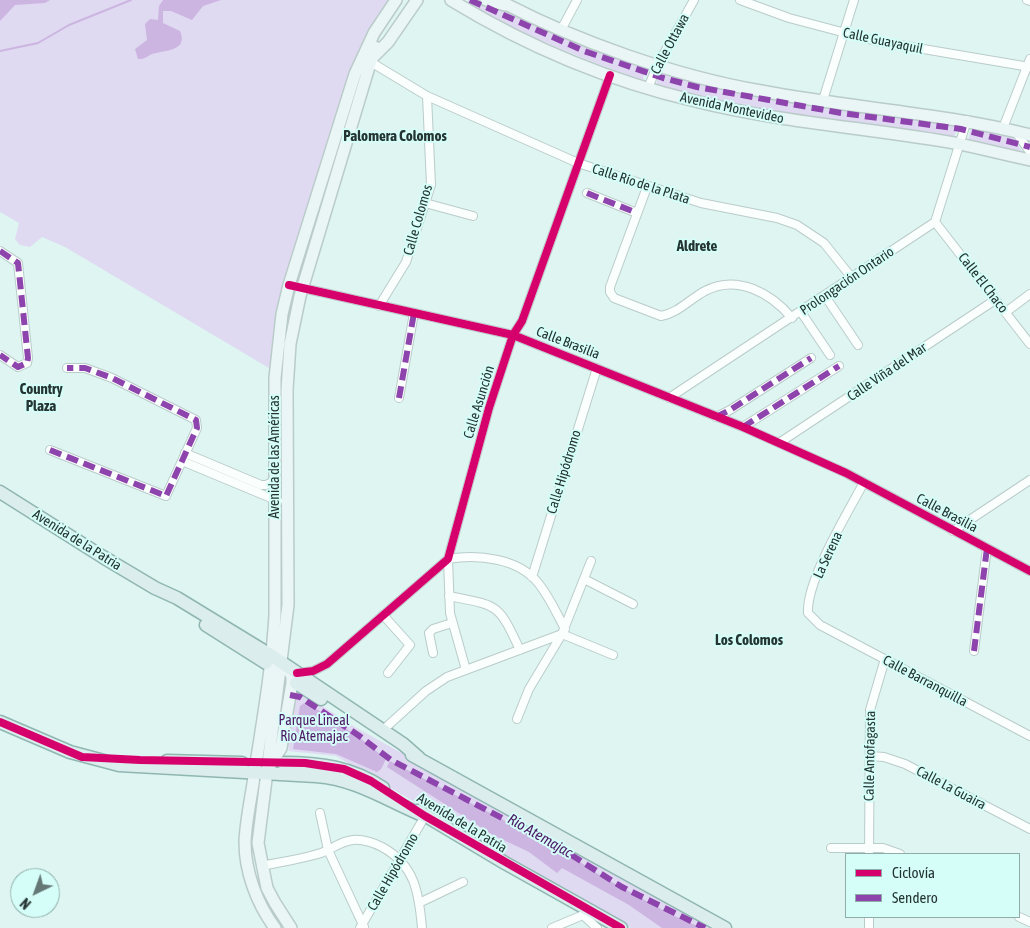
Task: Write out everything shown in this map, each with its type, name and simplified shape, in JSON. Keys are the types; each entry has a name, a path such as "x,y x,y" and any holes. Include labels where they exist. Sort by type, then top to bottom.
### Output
{"main road":[{"name":"Avenida de las Américas","path":"291,928 274,904 262,866 259,832 269,770 274,661 276,358 288,290 356,74 374,33 396,0"},
{"name":"Avenida de las Américas","path":"275,928 261,905 255,890 246,851 248,809 274,661 288,606 287,390 290,344 302,288 355,116 369,61 379,35 404,0"},
{"path":"369,61 388,42 417,0"},
{"name":"Avenida Montevideo","path":"451,0 466,5 550,52 610,75 695,102 790,120 960,144 1030,160"},
{"path":"486,0 511,7"},
{"name":"Avenida Montevideo","path":"498,0 561,30 596,44 658,64 760,91 967,120 1030,135"},
{"path":"288,290 296,316"},
{"name":"Avenida de la Patria","path":"0,492 155,588 173,604 274,661 383,739 725,928"},
{"name":"Avenida de la Patria","path":"296,678 383,730 419,758"},
{"name":"Avenida de la Patria","path":"0,722 82,756 136,768 255,774 269,770 340,779 369,789 425,816"},
{"name":"Avenida de la Patria","path":"82,756 128,760 242,762"},
{"name":"Avenida de la Patria","path":"283,763 324,764 353,772 371,781 425,816 583,911 621,928"}],"street":[{"path":"561,30 577,0"},
{"name":"Calle Ottawa","path":"648,88 658,64 694,0"},
{"name":"Calle Guayaquil","path":"740,0 789,18 844,34 913,49 1029,64"},
{"path":"823,100 854,0"},
{"name":"Calle Río de la Plata","path":"369,61 427,96 578,163 647,187 714,206 777,218 797,225 824,244 839,259 852,278"},
{"path":"1003,128 1029,64"},
{"name":"Calle Asunción","path":"466,670 452,624 448,558 489,408 610,75"},
{"name":"Calle Colomos","path":"379,306 406,262 431,185 427,96"},
{"path":"935,222 967,120"},
{"path":"1015,131 1030,152"},
{"path":"647,187 610,287 611,295 614,298 661,316 674,311 705,291 720,286 735,285 751,288 769,296 792,318"},
{"path":"587,193 637,213"},
{"path":"425,202 473,216"},
{"name":"Prolongación Ontario","path":"669,398 935,222"},
{"name":"Calle El Chaco","path":"935,222 1030,344"},
{"path":"0,252 14,260 19,267 28,358 27,363 18,367 0,356"},
{"name":"Calle Brasilia","path":"288,290 302,288 514,335 743,427 846,473 863,484 1030,570"},
{"path":"1006,312 1030,294"},
{"path":"825,296 858,345"},
{"name":"Calle Viña del Mar","path":"779,443 995,300"},
{"path":"801,312 830,355"},
{"path":"398,398 414,313"},
{"path":"716,417 811,358"},
{"path":"743,427 840,366"},
{"path":"50,450 162,497 168,494 197,428 196,420 112,378 86,368 67,368"},
{"name":"Calle Hipódromo","path":"532,577 597,368"},
{"path":"185,453 275,501 288,502"},
{"path":"182,461 260,485 266,486 276,480"},
{"path":"954,531 1030,480"},
{"name":"La Serena","path":"820,625 808,613 813,587 823,561 863,484"},
{"path":"974,651 987,548"},
{"path":"296,678 327,664 448,558 467,556 511,564 532,577 548,597 564,631 612,655"},
{"path":"517,719 529,689 564,631 591,561"},
{"path":"584,579 633,604"},
{"path":"449,596 495,608 504,615 520,650"},
{"path":"383,615 410,645 388,673"},
{"path":"433,653 429,633 433,629 452,624"},
{"name":"Calle Barranquilla","path":"820,625 1030,736"},
{"path":"383,730 426,691 447,677 520,650 564,631"},
{"name":"Calle Antofagasta","path":"869,851 871,705 885,659"},
{"name":"Calle La Guaira","path":"870,756 884,757 905,764 1030,829"},
{"path":"320,813 328,850 362,927"},
{"name":"Calle Hipódromo","path":"362,927 425,816"},
{"path":"262,866 328,850 344,842 365,841 377,845 400,859 409,870 419,903 422,928"},
{"path":"831,848 869,851 883,848 897,853"},
{"path":"419,903 463,882"},
{"path":"552,928 583,911 597,928"}],"green space":[{"path":"0,0 391,0 368,31 280,308 269,368 65,247 42,237 30,247 20,245 15,239 19,223 0,212"},
{"path":"468,0 475,0 646,64 643,80 598,64 532,36 467,4"},
{"path":"661,68 958,124 954,138 757,109 656,86"},
{"path":"971,127 1012,137 1024,154 968,142"},
{"name":"Parque Lineal Rio Atemajac","path":"296,689 355,727 715,928 631,928 336,756 289,751 287,738"}],"shaded area":[{"path":"0,0 50,0 45,3 15,5 0,21"},
{"path":"163,0 221,0 203,6 192,20 171,11 163,11 163,23 180,31 182,37 179,46 143,59 138,59 135,49 147,40 145,24 150,19 158,20 159,6"},
{"path":"306,702 360,738 386,759 381,769 377,772 336,754 293,749 300,706"},
{"path":"390,761 565,852 601,876 670,914 702,928 662,928 629,905 562,868 557,873 529,852 493,835 387,767"}],"waterway":[{"path":"0,51 38,43 69,25 131,0"}],"marked path":[{"path":"470,0 584,51 663,78 697,87 841,113 961,129 1030,147"},
{"path":"587,193 637,213"},
{"path":"0,251 18,263 28,358 27,363 18,367 0,355"},
{"path":"399,398 414,313"},
{"path":"716,417 811,358"},
{"path":"743,427 839,366"},
{"path":"50,450 166,496 197,428 196,420 112,378 85,368 67,368"},
{"path":"974,651 987,548"},
{"path":"290,695 300,697 358,735 391,760 565,851 622,887 705,928"}],"cycle path":[{"path":"297,673 313,671 327,664 448,559 489,408 513,335 522,321 610,75"},
{"path":"289,285 513,335 743,427 846,473 1030,571"},
{"path":"0,722 82,757 305,763 344,769 371,781 425,816 621,928"}],"district":[{"name":"Palomera Colomos","path":"395,136"},
{"name":"Aldrete","path":"697,246"},
{"name":"Country Plaza","path":"41,398"},
{"name":"Los Colomos","path":"749,640"}],"water label":[{"name":"Río Atemajac","path":"540,836"}]}
